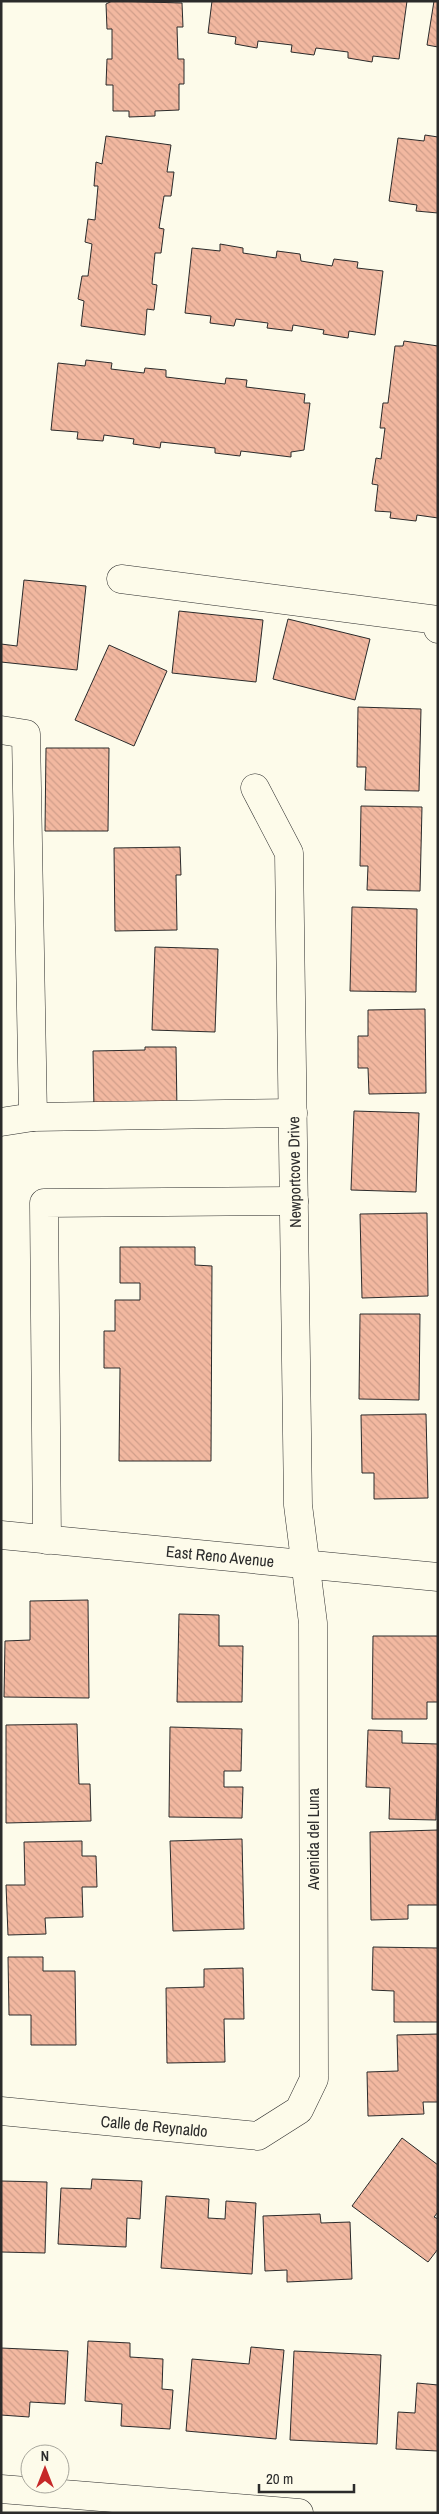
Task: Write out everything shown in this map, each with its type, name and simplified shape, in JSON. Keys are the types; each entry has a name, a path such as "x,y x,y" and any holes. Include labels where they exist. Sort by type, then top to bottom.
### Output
{"street":[{"path":"121,579 438,620 438,629"},
{"path":"1,730 26,734 33,1116"},
{"name":"Newportcove Drive","path":"255,788 289,853 298,1505 305,1565"},
{"path":"1,1122 33,1116 293,1113"},
{"path":"47,1540 44,1203 294,1201"},
{"name":"East Reno Avenue","path":"1,1535 438,1577"},
{"name":"Avenida del Luna","path":"299,2110 314,2079 313,1623 305,1565"},
{"name":"Calle de Reynaldo","path":"1,2111 258,2136 299,2110"},
{"path":"1,2489 203,2509 299,2513"}],"building":[{"path":"112,1 182,3 183,27 177,27 178,59 184,59 184,84 179,84 179,110 155,111 155,116 129,117 129,111 113,111 113,85 106,85 107,59 112,59 112,29 107,29 106,4"},
{"path":"212,1 407,1 399,59 373,56 372,62 348,58 348,52 316,48 314,55 291,52 292,45 258,41 257,48 235,44 236,37 208,33"},
{"path":"434,1 438,1 438,47 427,45"},
{"path":"425,135 438,137 438,213 416,211 417,205 389,201 398,138 424,141"},
{"path":"106,136 171,145 167,172 174,172 171,196 164,196 159,228 164,229 161,253 155,253 152,284 157,285 154,310 147,309 145,335 81,326 84,301 78,299 82,276 88,276 92,244 85,242 88,219 95,220 98,186 94,186 96,162 102,164"},
{"path":"220,244 243,248 243,253 276,258 277,251 300,254 301,261 332,266 334,259 358,262 357,268 383,271 375,335 349,331 348,338 323,334 324,330 293,325 292,331 267,328 268,323 236,319 234,326 210,323 211,316 185,313 192,248 220,251"},
{"path":"404,341 438,346 438,518 417,515 416,521 390,518 391,512 375,511 378,485 372,484 376,458 381,459 385,428 380,428 383,403 388,403 395,346 403,346"},
{"path":"86,360 112,363 111,369 144,373 145,368 166,370 166,377 225,384 226,378 247,380 246,387 305,394 304,403 310,403 304,450 291,452 291,457 241,451 240,456 215,453 215,448 161,442 160,448 133,444 134,439 104,435 103,441 77,439 78,432 51,430 58,363 85,366"},
{"path":"24,580 86,586 77,670 1,662 1,644 17,646"},
{"path":"179,611 263,620 256,682 172,673"},
{"path":"288,619 370,639 355,700 273,679"},
{"path":"109,645 167,671 134,746 75,720"},
{"path":"358,707 421,709 419,791 365,790 366,767 357,767"},
{"path":"46,748 109,748 108,831 45,831"},
{"path":"361,806 422,807 420,891 367,890 368,866 360,866"},
{"path":"180,847 181,875 176,875 177,930 115,931 114,848"},
{"path":"352,907 417,909 416,992 350,991"},
{"path":"155,947 218,949 215,1032 152,1030"},
{"path":"425,1009 426,1093 369,1094 368,1068 358,1068 358,1036 368,1036 368,1010"},
{"path":"145,1047 176,1047 177,1111 94,1112 93,1051 145,1050"},
{"path":"354,1111 419,1113 416,1192 351,1190"},
{"path":"427,1213 428,1296 362,1298 360,1214"},
{"path":"120,1247 195,1247 195,1265 212,1266 211,1461 119,1461 120,1368 104,1368 104,1331 115,1331 115,1300 140,1300 140,1283 120,1283"},
{"path":"360,1314 420,1314 419,1400 359,1399"},
{"path":"426,1414 428,1498 374,1499 374,1473 362,1473 361,1415"},
{"path":"88,1600 89,1698 4,1697 5,1641 30,1640 30,1601"},
{"path":"179,1614 219,1615 219,1646 243,1646 242,1702 177,1702"},
{"path":"373,1636 438,1636 438,1702 427,1702 427,1719 372,1719"},
{"path":"77,1724 79,1784 90,1784 91,1821 6,1823 6,1725"},
{"path":"170,1727 242,1729 241,1771 224,1771 224,1787 243,1787 242,1818 169,1817"},
{"path":"368,1730 402,1731 402,1743 438,1744 436,1820 389,1819 390,1788 366,1787"},
{"path":"438,1830 438,1905 408,1905 408,1919 371,1920 370,1832"},
{"path":"242,1839 244,1929 173,1931 170,1841"},
{"path":"82,1841 82,1856 96,1856 97,1887 82,1887 83,1917 45,1918 46,1934 8,1935 6,1885 25,1885 24,1842"},
{"path":"373,1947 438,1948 438,2022 394,2022 394,1991 372,1990"},
{"path":"8,1957 43,1957 43,1971 75,1971 76,2045 31,2045 31,2015 9,2015"},
{"path":"243,1968 244,2019 224,2019 225,2062 167,2063 166,1988 204,1987 204,1969"},
{"path":"438,2034 438,2102 423,2102 424,2114 368,2116 367,2072 398,2071 397,2035"},
{"path":"402,2138 438,2165 438,2212 434,2217 438,2219 438,2249 428,2262 352,2206"},
{"path":"92,2179 142,2181 140,2219 127,2218 126,2247 58,2244 61,2188 91,2189"},
{"path":"1,2181 47,2182 45,2253 1,2252"},
{"path":"166,2196 209,2199 208,2218 225,2219 226,2201 256,2203 252,2274 161,2268"},
{"path":"320,2214 321,2223 350,2222 352,2279 287,2282 287,2270 265,2271 263,2216"},
{"path":"88,2341 130,2343 130,2357 163,2359 162,2389 173,2390 170,2429 121,2426 122,2404 85,2401"},
{"path":"251,2347 284,2350 276,2439 186,2431 192,2359 249,2364"},
{"path":"1,2348 68,2351 65,2404 30,2402 29,2417 1,2415"},
{"path":"294,2351 381,2355 377,2444 290,2440"},
{"path":"417,2383 438,2385 438,2451 396,2449 398,2412 415,2413"}]}
